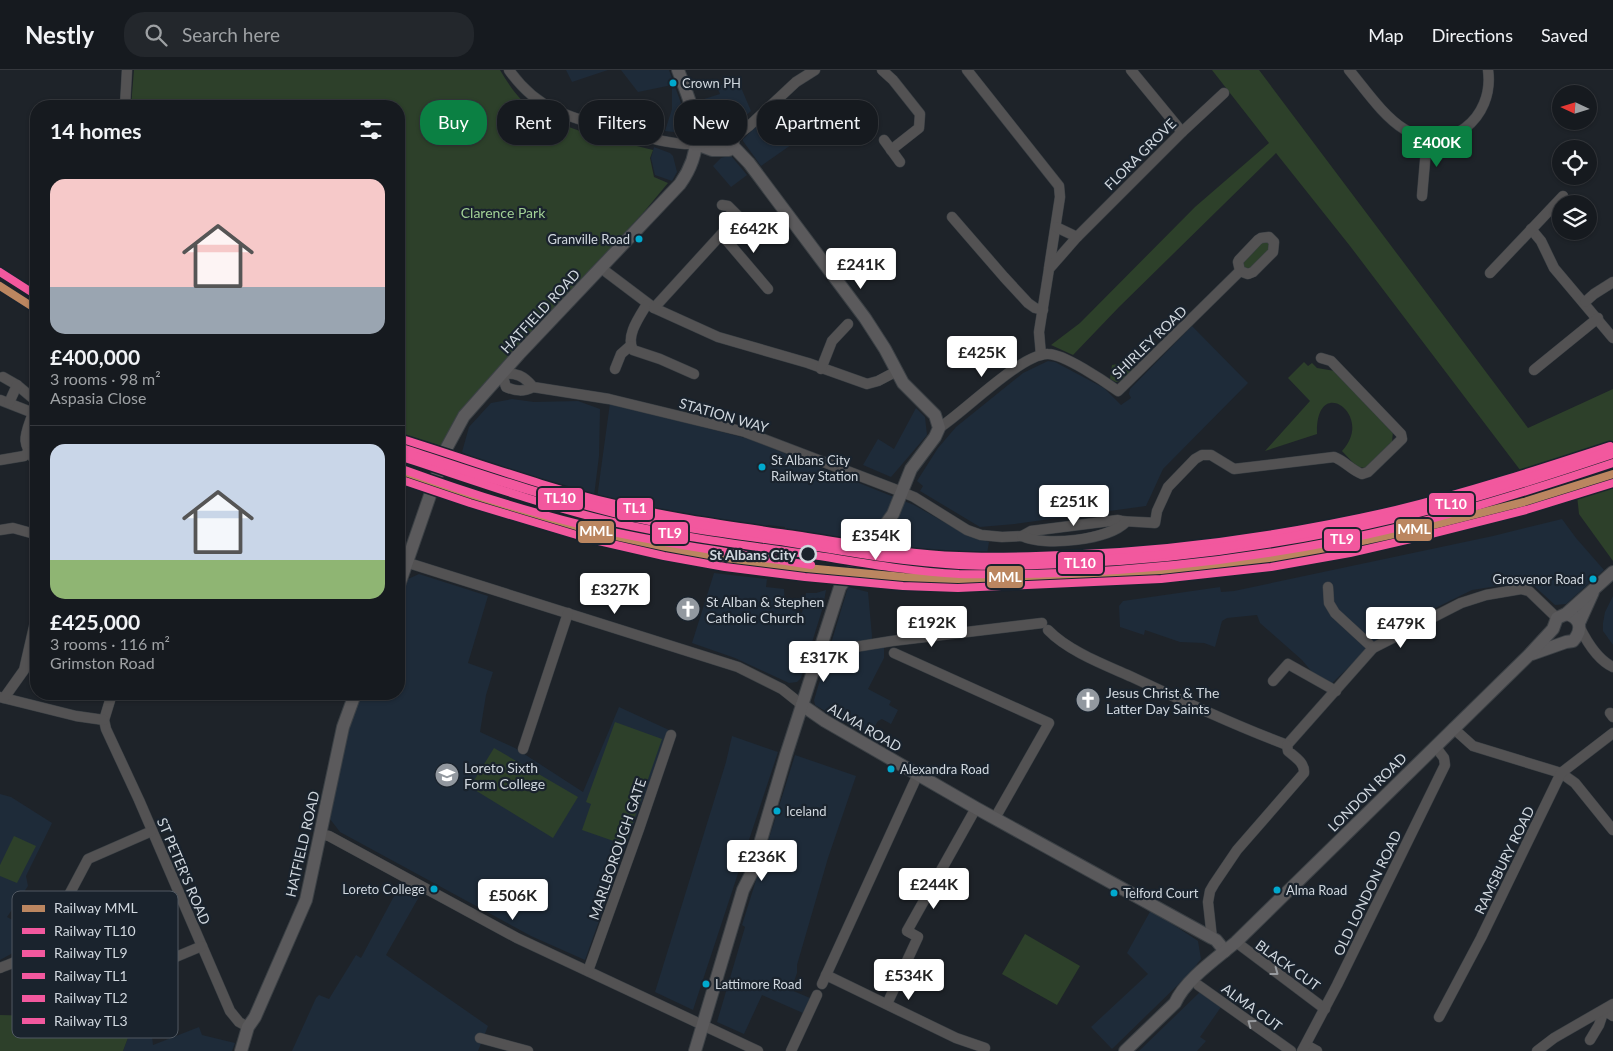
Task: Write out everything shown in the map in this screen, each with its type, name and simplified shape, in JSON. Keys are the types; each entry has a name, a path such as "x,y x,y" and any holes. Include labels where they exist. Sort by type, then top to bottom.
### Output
{"main road":[{"name":"HATFIELD ROAD","path":"678,70 689,100"},
{"name":"HATFIELD ROAD","path":"405,556 446,450 464,416 680,184 692,166 696,145"},
{"path":"695,1051 743,890 750,874 840,587 896,509 911,469 935,437 939,428 935,414 911,392 865,318 749,163 733,146"},
{"name":"LONDON ROAD","path":"1175,1003 1178,995 1212,960 1236,942 1529,655 1558,620 1611,574"},
{"name":"LONDON ROAD","path":"1529,655 1570,641 1580,632 1580,626 1594,590"},
{"path":"1570,641 1556,637 1558,620 1574,617 1580,626"},
{"name":"HATFIELD ROAD","path":"241,1051 248,1027 255,1017 306,900 343,727 353,700"},
{"name":"ALMA ROAD","path":"802,705 821,719 976,808 1216,940 1225,952"},
{"name":"LONDON ROAD","path":"1125,1051 1175,1003 1183,1000 1216,967 1225,952"}],"street":[{"path":"125,100 126,70"},
{"path":"510,70 530,94 554,110 596,124 674,143"},
{"path":"733,146 736,136 796,82 815,70"},
{"path":"882,70 893,80 920,114 919,128 891,150"},
{"path":"939,428 952,420 1007,373 1022,363 1041,355 1039,332 1060,191 1057,182 967,70"},
{"path":"1131,70 1182,132"},
{"path":"1349,70 1393,120 1405,130 1427,138 1450,136 1463,130 1474,120 1483,109 1488,96 1490,82 1488,70"},
{"name":"FLORA GROVE","path":"1049,269 1077,237 1182,132 1224,93"},
{"path":"1422,196 1427,138"},
{"path":"884,140 900,162"},
{"path":"615,369 621,354 630,346 631,335 650,306 722,235 738,216 728,206 722,204"},
{"path":"1490,273 1552,208"},
{"path":"952,217 1028,303 1035,308 1043,310"},
{"path":"1056,227 1077,237"},
{"path":"1531,230 1540,241 1554,268 1613,338"},
{"path":"722,235 768,289"},
{"path":"601,268 650,306 718,337 808,363 867,384 878,381 897,371"},
{"name":"SHIRLEY ROAD","path":"1041,355 1051,354 1066,360 1100,378 1118,391 1240,271"},
{"path":"1584,302 1613,282"},
{"path":"1534,370 1598,318"},
{"path":"822,369 832,341 848,324"},
{"path":"630,346 633,350 660,359 694,374"},
{"name":"STATION WAY","path":"533,387 527,379 514,373 502,374 506,387 524,391 533,387 609,398 738,430 914,497 974,533 989,537 1022,536 1031,540 1064,541 1084,538 1120,528 1126,522 1143,521 1156,523 1157,511 1168,487 1195,459 1202,455 1211,455 1234,469 1334,457 1343,460 1354,471 1362,474 1368,472 1402,439 1401,434 1330,361 1321,358"},
{"path":"3,377 30,396"},
{"path":"17,385 4,401 30,412"},
{"path":"0,460 24,456 29,452 25,444 25,437 30,426"},
{"path":"0,530 14,528 30,533"},
{"path":"405,562 738,667 782,689 802,705"},
{"path":"1328,587 1329,603 1335,613 1373,648"},
{"path":"1287,745 1373,648 1461,603 1486,595 1521,589 1529,591 1558,620"},
{"path":"523,749 568,614"},
{"path":"1580,626 1595,650 1607,664 1613,667"},
{"path":"818,654 892,641 1045,627 1053,635 1075,649 1119,672 1231,723 1287,745"},
{"path":"1570,641 1595,650"},
{"path":"30,644 24,670 2,698 76,716 104,720 110,700"},
{"path":"894,653 1049,723 995,818"},
{"path":"1273,681 1288,664 1336,691"},
{"name":"ST PETER'S ROAD","path":"104,720 230,1011 239,1022 248,1027"},
{"path":"1453,728 1473,746 1561,774 1574,783 1613,830"},
{"name":"RAMSBURY ROAD","path":"1439,1016 1481,938 1561,774 1613,733"},
{"name":"MARLBOROUGH GATE","path":"588,971 671,735"},
{"path":"1212,938 1208,902 1214,884 1237,850 1304,772 1305,769 1288,751 1287,745"},
{"name":"OLD LONDON ROAD","path":"1304,1048 1445,765 1444,758 1435,746"},
{"path":"918,774 824,980 887,1004 956,1038 985,1048"},
{"path":"887,1004 918,937 908,931 976,808"},
{"path":"71,891 88,859 152,831"},
{"path":"320,834 329,836 518,938 758,1051"},
{"name":"BLACK CUT","path":"1236,942 1325,1008"},
{"path":"178,956 202,946"},
{"path":"0,968 12,964"},
{"name":"ALMA CUT","path":"1198,985 1291,1051"},
{"path":"791,1051 817,995"},
{"path":"1590,1040 1613,1004"},
{"path":"1537,1051 1554,1038 1608,1013"},
{"path":"480,1038 528,1051"},
{"path":"1304,1048 1317,1051"}],"shaded area":[{"path":"566,70 608,70 572,82"},
{"path":"621,70 669,70 680,100 674,100 674,132 665,131 672,109 672,85 638,92"},
{"path":"737,78 746,100 705,100 720,94 717,87"},
{"path":"747,102 751,111 747,114"},
{"path":"757,126 757,145 791,145 761,166 746,145 747,135"},
{"path":"654,147 673,156 677,172 672,181 655,175 651,158"},
{"path":"732,157 747,175 731,187 713,166 721,158"},
{"path":"1192,326 1248,383 1163,469 1146,506 980,527 920,491 923,486 917,481 938,448 956,427 1023,373 1048,361 1055,362 1104,388 1121,405 1131,398 1129,394 1130,389"},
{"path":"512,399 534,402 578,401 600,409 599,456 594,496 497,469 462,452 469,427 491,403"},
{"path":"610,403 749,439 914,505 967,535 989,542 987,554 969,557 864,541 860,545 785,534 785,527 768,525 767,528 695,520 637,509 597,498"},
{"path":"916,408 925,417 927,435 891,477 863,465 878,439 894,449"},
{"path":"1562,519 1604,570 1566,604 1555,605 1531,583 1523,582 1472,590 1379,638 1326,689 1302,660 1260,623 1257,615 1227,618 1222,621 1215,647 1204,643 1180,642 1145,630 1144,635 1120,627 1119,606 1123,601 1220,587 1221,592 1234,591 1493,536"},
{"path":"714,573 767,579 766,587 784,589 785,605 802,613 806,593 826,590 823,607 801,678 797,682 789,683 735,658 692,643"},
{"name":"Loreto Sixth Form College","path":"419,574 488,596 468,663 493,672 486,695 480,732 515,748 583,792 619,707 669,730 585,960 531,936 340,832 330,819 348,726 359,700 405,700 405,586 408,579"},
{"path":"848,587 868,592 872,636 871,647 884,646 884,658 868,689 891,701 889,705 898,710 891,724 882,719 878,721 869,736 815,705 814,700"},
{"path":"1613,596 1613,645 1603,631 1603,623 1605,612"},
{"path":"732,736 778,752 693,1010 655,992 726,762"},
{"path":"795,755 856,776 828,858 791,990 810,998 803,1013 762,995 744,1034 717,1022 745,927 742,925"},
{"path":"0,794 11,797 52,823 26,876 28,886 25,891 12,891 12,910 7,917 12,920 12,953 0,960"},
{"path":"400,885 420,895 386,955 488,1026 478,1051 292,1051 316,998 319,995 329,999 356,955 361,958"},
{"path":"1151,910 1198,941 1201,959 1190,973 1112,1049 1091,1027 1148,974 1127,953"},
{"path":"1200,992 1221,1007 1200,1037 1206,1041 1197,1051 1139,1051"},
{"path":"199,1027 202,1035 235,1043 232,1051 123,1051 128,1038 152,1038 153,1045 171,1038 178,1038 178,1035"}],"green space":[{"name":"Clarence Park","path":"134,70 500,70 522,100 497,100 497,145 569,145 569,126 579,130 579,145 633,145 653,150 650,158 654,177 668,183 643,213 489,380 444,447 405,435 405,100 132,100"},
{"path":"1212,70 1259,70 1528,428 1613,389 1613,448 1527,479 1350,246 1276,153 1119,307 1073,355 1051,345 1080,323 1195,207 1269,143"},
{"path":"1260,242 1268,242 1271,248 1251,269 1244,269 1241,262"},
{"path":"1129,362 1134,369 1123,380 1116,382 1110,379 1112,365"},
{"path":"1304,362 1308,366 1312,363 1317,368 1335,371 1393,431 1392,442 1366,468 1357,467 1342,451 1351,437 1352,424 1349,413 1342,406 1333,403 1325,405 1319,415 1317,434 1265,451 1310,401 1288,378"},
{"path":"1613,487 1613,561 1579,514 1577,495"},
{"path":"615,722 662,739 625,845 582,830 591,804 586,802"},
{"path":"494,748 578,797 553,838 470,787"},
{"path":"14,836 36,846 17,883 0,876 0,865"},
{"path":"1025,934 1080,966 1057,1005 1002,974"},
{"path":"0,1015 12,1015 12,1038 128,1038 123,1051 0,1051"}],"rail line":[{"name":"TL10","path":"0,272 30,291"},
{"name":"MML","path":"0,286 30,305"},
{"name":"TL1","path":"405,440 561,490 658,513 894,550 937,555 985,557 1148,550 1190,546 1314,527 1396,510 1450,496 1610,446"},
{"name":"TL10","path":"405,449 560,498 656,522 893,559 937,564 985,566 1149,559 1191,555 1315,536 1398,518 1479,497 1613,454"},
{"name":"TL2","path":"405,453 538,493 632,514 906,557 959,562 1086,560 1159,555 1267,541 1411,512 1515,482 1610,451"},
{"name":"TL9","path":"405,458 532,500 634,527 893,568 959,574 1108,571 1236,558 1320,544 1362,536 1457,512 1613,463"},
{"name":"TL1","path":"405,470 497,501 594,528 675,544 811,565"},
{"name":"MML","path":"405,472 473,495 593,531 666,547 726,558 806,568 904,577 958,579 1161,570 1269,558 1413,530 1524,502 1613,474"},
{"name":"TL3","path":"405,481 470,503 590,539 664,556 725,567 805,577 903,586 958,588 1161,579 1271,567 1350,553 1415,538 1526,510 1613,483"}],"place":[{"name":"Crown PH","path":"673,83"},
{"name":"Granville Road","path":"639,239"},
{"name":"St Albans City Railway Station","path":"762,467"},
{"name":"St Albans City","path":"808,554"},
{"name":"Grosvenor Road","path":"1593,579"},
{"name":"St Alban & Stephen Catholic Church","path":"688,609"},
{"name":"Jesus Christ & The Latter Day Saints","path":"1088,700"},
{"name":"Alexandra Road","path":"891,769"},
{"name":"Loreto Sixth Form College","path":"447,775"},
{"name":"Iceland","path":"777,811"},
{"name":"Loreto College","path":"434,889"},
{"name":"Alma Road","path":"1277,890"},
{"name":"Telford Court","path":"1114,893"},
{"name":"Lattimore Road","path":"706,984"}]}
